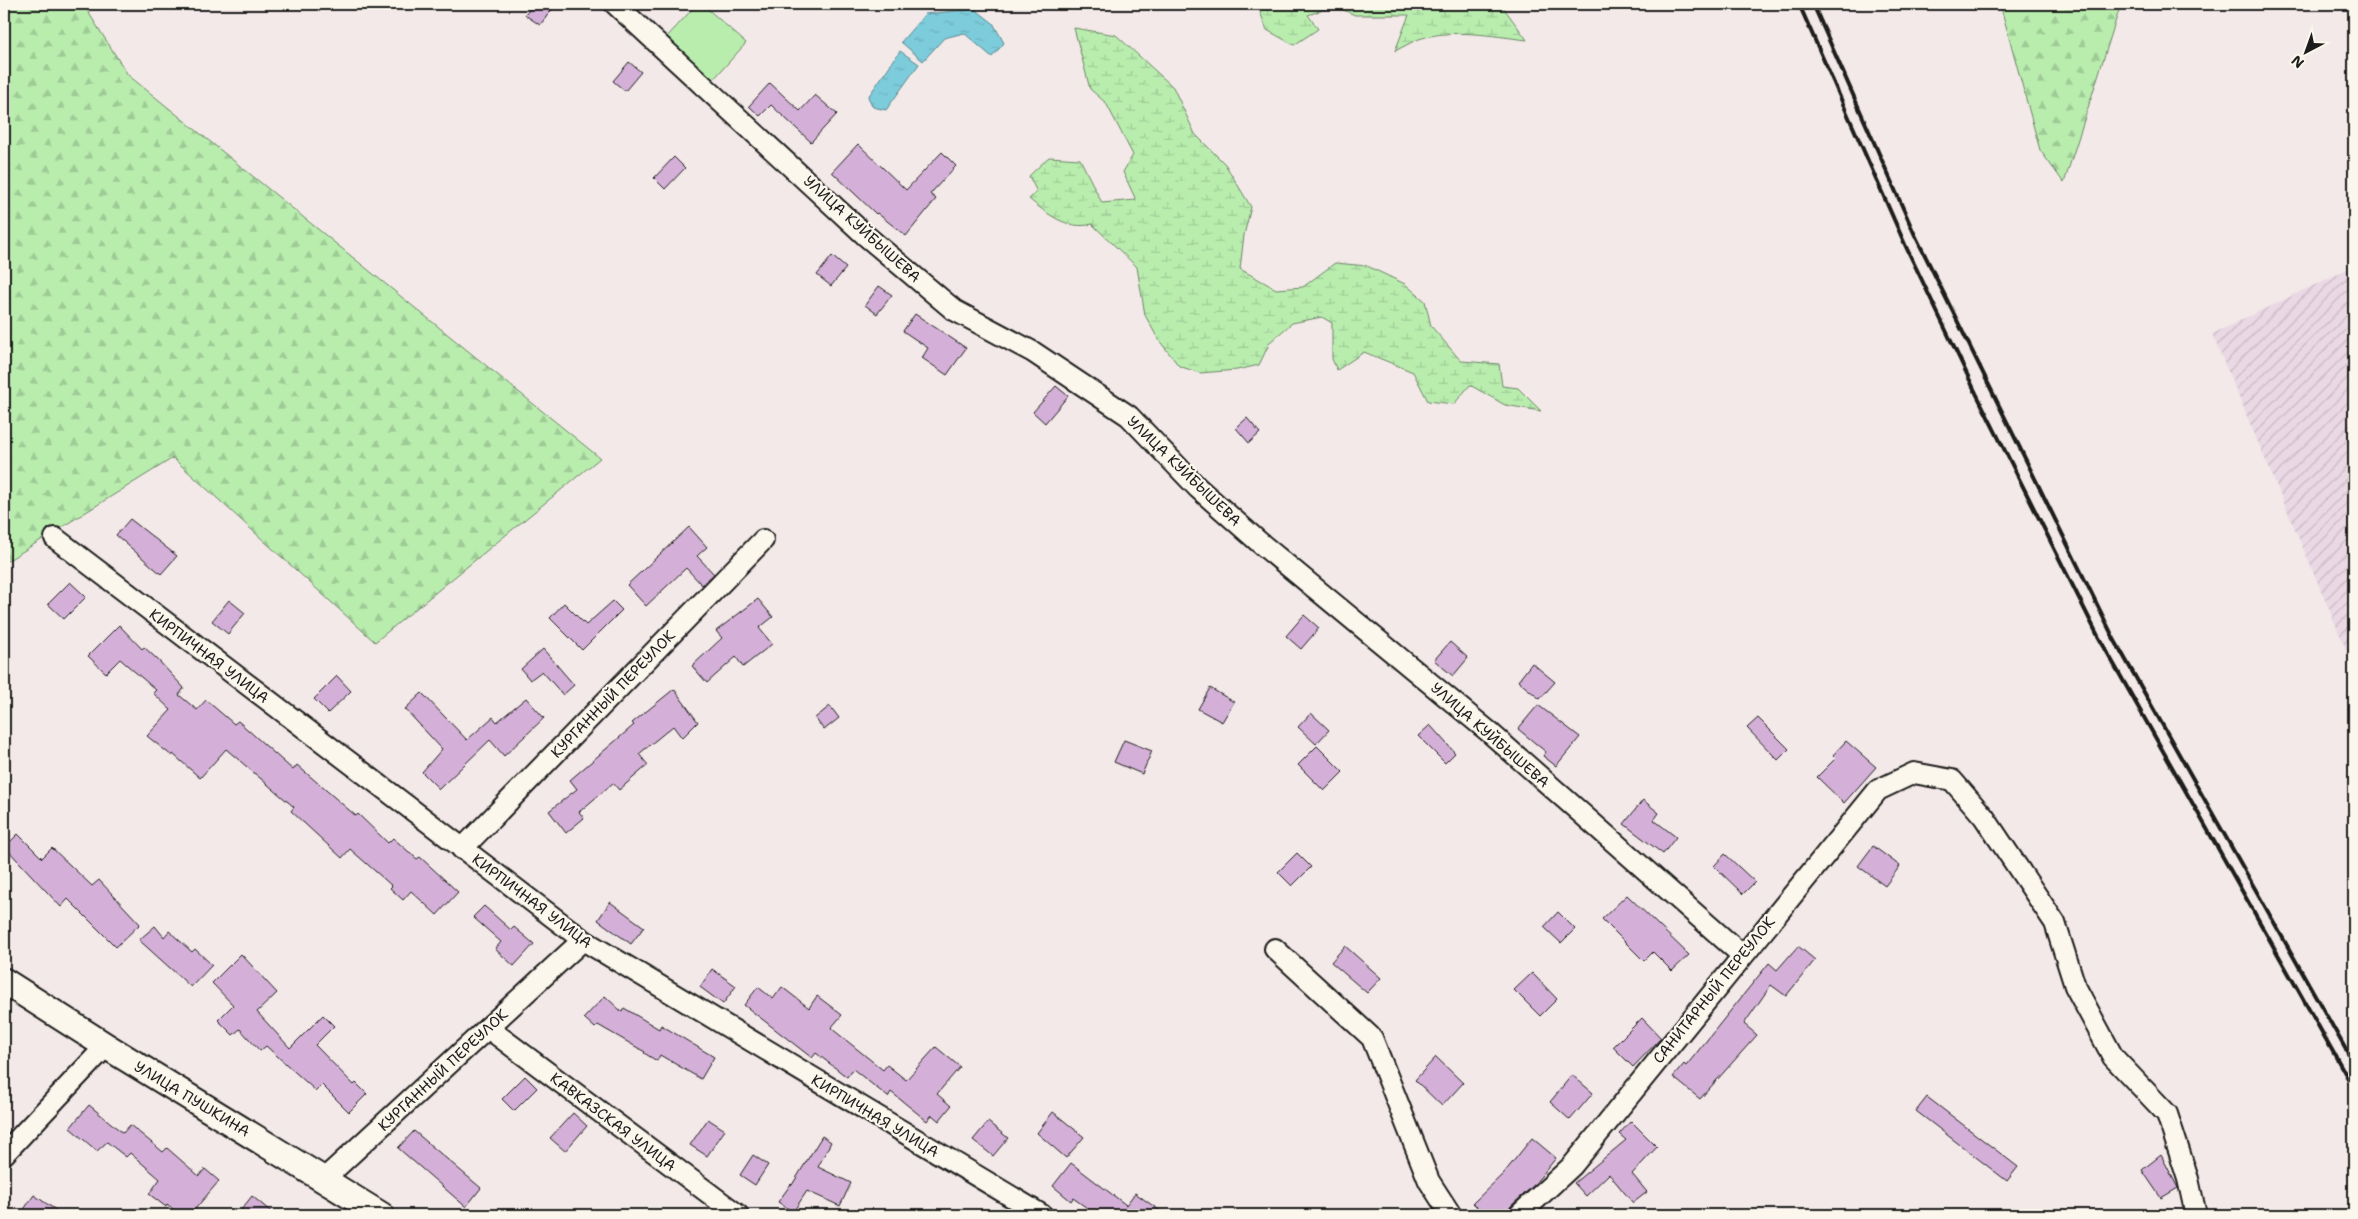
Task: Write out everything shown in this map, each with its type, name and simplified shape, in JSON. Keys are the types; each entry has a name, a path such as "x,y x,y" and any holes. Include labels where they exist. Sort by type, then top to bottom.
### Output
{"main road":[{"name":"УЛИЦА ПУШКИНА","path":"4,981 381,1215"}],"street":[{"name":"УЛИЦА КУЙБЫШЕВА","path":"615,4 865,235 954,310 1033,352 1129,416 1198,488 1259,542 1488,731 1742,955"},
{"name":"КИРПИЧНАЯ УЛИЦА","path":"55,538 583,940 1042,1215"},
{"name":"КУРГАННЫЙ ПЕРЕУЛОК","path":"462,849 763,540"},
{"name":"САНИТАРНЫЙ ПЕРЕУЛОК","path":"1519,1215 1572,1166 1878,790 1914,773 1952,780 1984,817 2029,882 2055,923 2075,986 2113,1058 2167,1114 2188,1179 2196,1215"},
{"name":"КУРГАННЫЙ ПЕРЕУЛОК","path":"324,1179 583,940"},
{"path":"1275,949 1372,1038 1429,1181 1451,1215"},
{"name":"КАВКАЗСКАЯ УЛИЦА","path":"488,1028 738,1215"},
{"path":"4,1154 106,1046"}],"shaded area":[{"path":"2354,266 2354,668 2212,334"}],"green space":[{"path":"4,4 83,4 128,75 600,458 375,642 173,458 4,563"},
{"path":"697,4 702,4 746,43 712,81 665,39"},
{"path":"1257,4 1494,4 1503,7 1527,40 1487,35 1445,34 1419,39 1395,51 1409,15 1355,15 1334,6 1308,15 1318,29 1294,45 1267,30"},
{"path":"2000,4 2121,4 2064,183 2040,150"},
{"path":"1074,28 1116,35 1173,87 1195,134 1225,164 1251,207 1244,235 1240,269 1276,289 1303,287 1335,263 1367,266 1405,284 1425,301 1431,326 1461,361 1499,364 1502,386 1518,388 1541,411 1505,405 1470,385 1454,404 1428,401 1413,372 1364,352 1337,370 1332,359 1332,323 1322,317 1292,323 1270,342 1259,365 1237,370 1200,373 1179,366 1158,339 1145,315 1137,267 1092,224 1083,226 1066,223 1050,215 1029,199 1037,192 1029,176 1049,157 1080,159 1102,203 1136,200 1123,172 1133,155 1106,103 1090,89"}],"water":[{"path":"975,9 993,23 1004,43 992,57 964,33 944,38 923,61 901,42 925,14"},
{"path":"900,51 919,64 886,110 873,107 868,97"}],"building":[{"path":"534,4 556,4 540,25 525,15"},
{"path":"629,62 641,72 625,91 613,81"},
{"path":"770,83 800,111 815,95 837,114 811,142 771,105 760,116 749,106"},
{"path":"858,144 906,190 942,152 956,166 930,194 936,199 906,236 876,214 832,172"},
{"path":"674,157 685,168 665,189 654,178"},
{"path":"832,256 846,268 831,286 817,275"},
{"path":"879,286 892,295 877,314 865,305"},
{"path":"915,314 966,348 947,375 922,358 928,348 903,331"},
{"path":"1056,386 1068,396 1045,423 1033,412"},
{"path":"1247,418 1260,433 1249,443 1236,428"},
{"path":"130,519 177,556 161,574 116,535"},
{"path":"689,527 707,547 697,556 714,574 702,585 686,568 646,606 627,585"},
{"path":"70,582 86,597 64,619 48,604"},
{"path":"758,599 773,617 759,628 772,644 743,667 736,657 707,683 692,666 722,638 716,631"},
{"path":"229,600 245,613 228,634 212,621"},
{"path":"613,601 622,610 582,650 550,618 564,603 586,625"},
{"path":"1304,615 1319,628 1301,649 1286,636"},
{"path":"119,625 142,649 144,647 158,660 184,688 179,695 197,710 206,700 234,724 238,721 293,770 297,765 356,816 358,814 388,843 393,838 417,859 420,857 458,892 437,915 411,891 403,900 390,888 392,886 350,849 342,858 291,811 294,807 226,749 200,778 173,754 172,756 147,736 171,710 153,693 156,690 120,659 106,673 88,656"},
{"path":"1450,642 1468,658 1453,676 1434,660"},
{"path":"543,649 574,685 563,695 542,671 530,680 521,669"},
{"path":"1532,663 1555,682 1540,699 1518,681"},
{"path":"337,676 351,691 328,713 314,699"},
{"path":"1210,688 1234,702 1222,722 1198,709"},
{"path":"674,689 698,722 682,738 673,726 639,754 648,765 619,790 613,783 579,812 584,818 566,833 549,811 577,789 570,780 634,725 632,723"},
{"path":"422,693 467,740 493,717 497,722 526,698 544,718 504,756 490,740 439,789 422,772 442,749 405,709"},
{"path":"1538,705 1580,737 1556,766 1543,756 1546,752 1518,729"},
{"path":"830,706 839,718 824,730 815,718"},
{"path":"1311,713 1329,730 1316,744 1298,727"},
{"path":"1758,718 1789,749 1778,760 1747,728"},
{"path":"1430,725 1455,753 1445,763 1418,736"},
{"path":"1124,740 1152,751 1142,774 1114,762"},
{"path":"1846,741 1876,767 1844,803 1817,777 1836,758 1833,755"},
{"path":"1317,746 1343,772 1324,791 1298,765"},
{"path":"1643,800 1659,813 1654,820 1676,837 1663,854 1624,824"},
{"path":"18,834 42,858 52,848 92,886 99,880 140,924 116,947 68,899 61,907 5,847"},
{"path":"1873,846 1900,866 1885,886 1858,866"},
{"path":"1297,853 1311,867 1292,886 1278,872"},
{"path":"1725,854 1755,882 1743,894 1714,866"},
{"path":"1627,895 1689,955 1672,971 1653,952 1644,961 1602,919"},
{"path":"610,902 644,927 631,944 598,920"},
{"path":"484,906 511,930 514,927 534,944 514,966 495,949 501,942 473,917"},
{"path":"1558,912 1575,929 1561,943 1544,927"},
{"path":"155,926 164,937 169,931 192,952 195,949 212,965 191,987 139,940"},
{"path":"1345,946 1381,978 1367,993 1331,962"},
{"path":"1798,946 1815,960 1786,996 1771,985 1744,1024 1757,1035 1700,1099 1673,1077 1684,1064 1686,1066 1769,963 1777,970"},
{"path":"241,954 277,993 257,1012 290,1048 323,1015 334,1026 315,1045 354,1085 356,1083 367,1094 349,1112 322,1085 316,1091 266,1046 260,1051 240,1029 233,1035 218,1020 233,1005 212,983"},
{"path":"712,969 736,986 723,1004 700,987"},
{"path":"1532,973 1557,999 1540,1016 1514,990"},
{"path":"758,987 773,999 782,987 809,1008 817,996 842,1015 831,1028 883,1070 887,1065 906,1080 936,1047 960,1067 937,1094 951,1106 939,1121 932,1115 927,1121 891,1092 888,1097 853,1069 847,1077 816,1053 812,1058 744,1005"},
{"path":"605,996 622,1012 624,1008 659,1029 661,1025 714,1057 701,1079 660,1055 657,1061 598,1025 595,1028 584,1018"},
{"path":"1642,1018 1661,1038 1633,1067 1613,1047"},
{"path":"1436,1057 1463,1083 1442,1106 1415,1080"},
{"path":"1572,1075 1593,1093 1570,1120 1550,1102"},
{"path":"525,1076 537,1088 514,1111 502,1099"},
{"path":"1927,1097 2018,1167 2007,1181 1916,1111"},
{"path":"89,1105 123,1133 130,1125 163,1152 167,1148 199,1176 205,1169 219,1181 190,1215 180,1215 167,1204 166,1207 149,1194 160,1179 130,1153 126,1157 107,1142 97,1151 70,1128"},
{"path":"1053,1112 1084,1137 1066,1158 1037,1133"},
{"path":"573,1113 587,1126 565,1151 550,1138"},
{"path":"708,1119 725,1130 707,1156 690,1145"},
{"path":"1631,1121 1657,1147 1632,1174 1647,1192 1633,1203 1609,1174 1586,1196 1574,1183 1626,1140 1619,1134"},
{"path":"988,1122 1008,1138 993,1156 973,1140"},
{"path":"414,1131 481,1188 466,1207 398,1148"},
{"path":"822,1136 831,1142 818,1167 851,1183 840,1206 807,1191 793,1212 778,1202 792,1185"},
{"path":"1532,1138 1556,1158 1533,1186 1511,1206 1507,1215 1485,1215 1473,1203 1504,1173"},
{"path":"753,1155 768,1165 755,1185 740,1175"},
{"path":"2161,1155 2178,1188 2161,1198 2142,1170"},
{"path":"1071,1163 1126,1205 1135,1193 1166,1215 1097,1215 1073,1198 1071,1201 1053,1186"},
{"path":"34,1195 63,1215 20,1215"},
{"path":"252,1196 275,1215 237,1215"}],"railway":[{"path":"1799,4 1907,249 1976,393 2098,636 2354,1089"},
{"path":"1813,4 1914,233 2114,639 2354,1064"}]}
